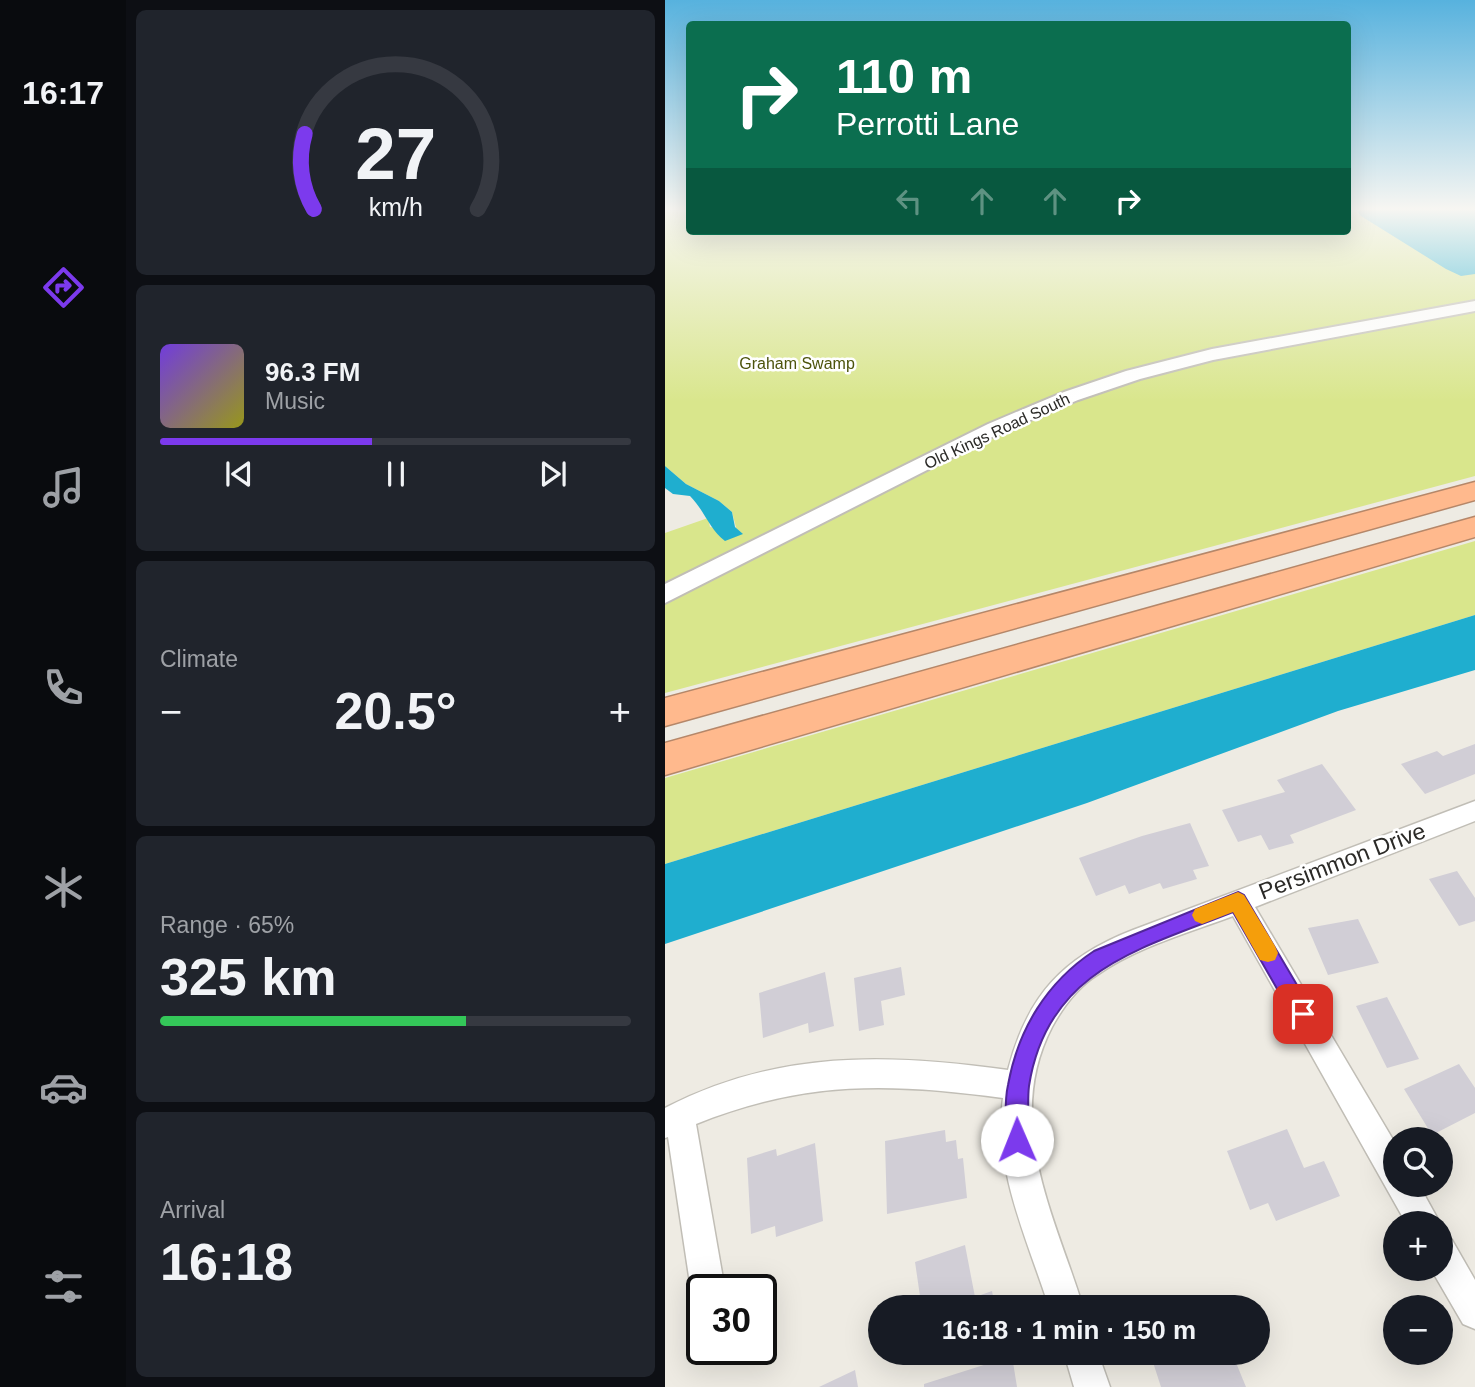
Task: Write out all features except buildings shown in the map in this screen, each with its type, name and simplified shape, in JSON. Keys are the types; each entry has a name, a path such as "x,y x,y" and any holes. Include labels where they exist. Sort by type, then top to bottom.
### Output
{"highway":[{"path":"665,712 1475,491"},
{"path":"665,759 1475,527"}],"street":[{"name":"Old Kings Road South","path":"665,594 995,428 1071,396 1133,375 1203,357 1475,306"},
{"name":"Persimmon Drive","path":"1062,1295 1020,1156 1017,1124 1018,1086 1038,1025 1051,1002 1080,971 1123,946 1473,815"},
{"path":"1238,901 1383,1152"},
{"path":"705,1274 673,1119 754,1089 839,1073 911,1073 1018,1086"},
{"path":"1453,1274 1475,1312"},
{"path":"1085,1365 1093,1387"}],"green space":[{"name":"Graham Swamp","path":"665,273 1475,273 1475,302 1126,373 665,589 665,533 708,518 710,527 737,531 732,512 719,501 686,484 665,466"},
{"path":"1475,309 1475,476 665,693 665,604 998,433 1129,380 1235,353"},
{"path":"1475,541 1475,615 665,864 665,778"}],"water":[{"path":"1454,273 1475,273 1475,274 1461,276"},
{"path":"665,466 686,484 719,501 732,512 735,527 743,534 725,541 690,496 673,494 665,488"},
{"path":"1475,615 1475,670 1338,711 1087,803 665,944 665,864"}],"slow traffic":[{"path":"1202,915 1238,901 1268,953"}],"route":[{"path":"1017,1140 1018,1086 1038,1025 1051,1002 1080,971 1101,957 1133,942 1238,901 1303,1014"}]}
